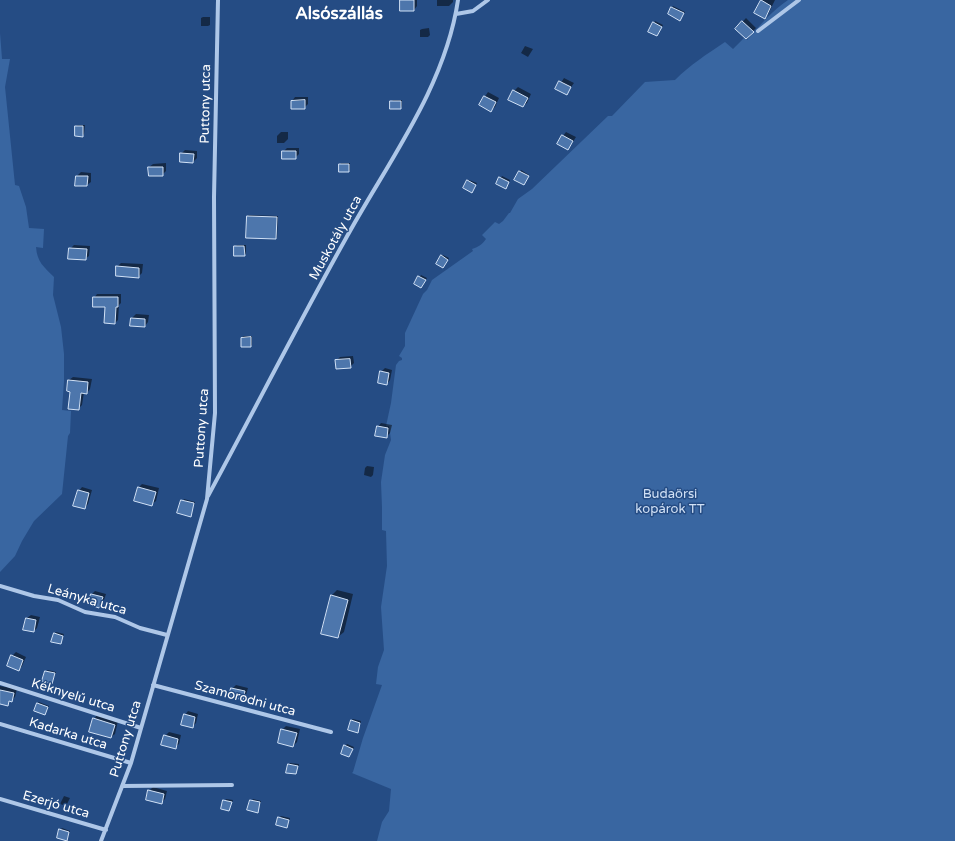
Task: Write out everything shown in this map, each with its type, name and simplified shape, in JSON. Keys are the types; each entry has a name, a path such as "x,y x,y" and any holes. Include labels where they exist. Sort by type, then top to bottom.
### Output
{"street":[{"name":"Puttony utca","path":"102,841 141,728 207,499 215,413 214,197 218,0"},
{"name":"Muskotály utca","path":"207,499 345,240 424,102 440,67 456,14 458,0"},
{"path":"456,14 473,11 488,0"},
{"path":"758,31 799,0"},
{"name":"Leányka utca","path":"0,586 34,596 58,600 85,612 115,617 140,628 167,635"},
{"name":"Kéknyelű utca","path":"0,683 141,728"},
{"name":"Szamorodni utca","path":"153,685 331,732"},
{"name":"Kadarka utca","path":"0,724 130,763"},
{"path":"122,786 232,785"},
{"name":"Ezerjó utca","path":"0,799 106,830"}],"green space":[{"name":"Budaörsi kopárok TT","path":"788,0 955,0 955,841 377,841 382,822 389,811 391,789 352,773 382,685 376,684 378,667 384,650 381,607 387,566 386,531 382,530 381,482 385,455 391,440 389,426 386,426 391,403 396,365 402,360 399,356 405,346 405,333 423,294 427,290 432,280 473,251 472,249 483,243 486,239 482,235 495,222 499,224 503,221 510,213 518,199 532,189 608,116 612,116 645,82 675,80 705,55 725,42 733,49 744,38 747,40 771,14"},
{"path":"0,33 2,59 10,59 5,87 15,185 19,186 26,207 29,228 44,229 43,248 36,247 38,257 42,264 54,277 53,295 61,327 64,354 62,410 71,411 70,433 68,436 62,494 34,521 15,556 0,572"}],"building":[{"path":"400,0 414,0 414,11 400,11"},
{"path":"761,0 771,6 765,19 754,13"},
{"path":"671,7 684,13 680,21 668,14"},
{"path":"742,21 754,32 746,39 735,29"},
{"path":"653,22 662,27 657,36 648,32"},
{"path":"559,81 571,87 567,95 555,89"},
{"path":"513,90 528,98 523,107 508,100"},
{"path":"484,96 496,102 491,112 479,105"},
{"path":"305,100 305,109 291,109 291,101"},
{"path":"390,101 401,101 401,109 390,109"},
{"path":"75,126 83,126 83,137 75,136"},
{"path":"562,135 573,141 568,150 557,144"},
{"path":"282,151 296,151 296,159 282,159"},
{"path":"180,153 194,154 193,163 180,162"},
{"path":"339,164 349,164 349,172 339,172"},
{"path":"148,167 163,167 163,176 149,176"},
{"path":"519,171 529,176 524,185 514,180"},
{"path":"76,176 88,176 87,186 75,186"},
{"path":"499,177 509,182 506,189 496,184"},
{"path":"467,180 476,185 472,193 463,188"},
{"path":"247,216 277,217 276,239 246,238"},
{"path":"234,246 244,246 245,256 234,256"},
{"path":"69,248 87,249 86,260 68,259"},
{"path":"441,255 448,260 443,268 436,264"},
{"path":"116,266 139,268 139,278 116,276"},
{"path":"418,276 426,280 421,288 414,284"},
{"path":"93,297 118,297 115,324 104,323 105,307 93,307"},
{"path":"131,318 145,319 145,327 130,326"},
{"path":"251,337 251,347 241,347 241,338"},
{"path":"350,359 351,368 336,369 335,360"},
{"path":"380,371 389,373 387,385 378,383"},
{"path":"68,380 88,382 87,394 81,393 79,410 68,409 70,392 67,391"},
{"path":"377,426 388,428 387,438 375,436"},
{"path":"138,487 156,492 152,506 134,501"},
{"path":"78,490 89,493 85,509 73,506"},
{"path":"181,500 194,503 191,517 177,513"},
{"path":"91,594 103,597 99,608 88,604"},
{"path":"331,595 348,600 338,638 321,634"},
{"path":"26,618 36,620 34,632 23,630"},
{"path":"54,633 63,636 61,644 51,642"},
{"path":"11,655 23,660 19,671 7,666"},
{"path":"45,671 55,673 52,684 42,681"},
{"path":"231,688 245,691 243,700 229,696"},
{"path":"0,690 14,693 12,702 9,701 8,706 0,704"},
{"path":"37,703 48,707 45,715 34,711"},
{"path":"184,714 195,717 193,728 181,725"},
{"path":"93,718 115,725 111,738 89,732"},
{"path":"351,720 360,723 358,733 348,730"},
{"path":"281,729 297,733 293,747 278,743"},
{"path":"164,735 178,739 176,749 161,745"},
{"path":"344,745 353,749 349,757 341,754"},
{"path":"288,764 298,766 296,774 286,773"},
{"path":"148,790 164,794 162,804 146,800"},
{"path":"223,800 232,802 229,811 221,809"},
{"path":"250,800 260,802 258,813 247,810"},
{"path":"278,817 289,820 287,828 276,825"},
{"path":"59,829 69,832 67,841 57,838"}],"district":[{"name":"Alsószállás","path":"339,15"}]}
